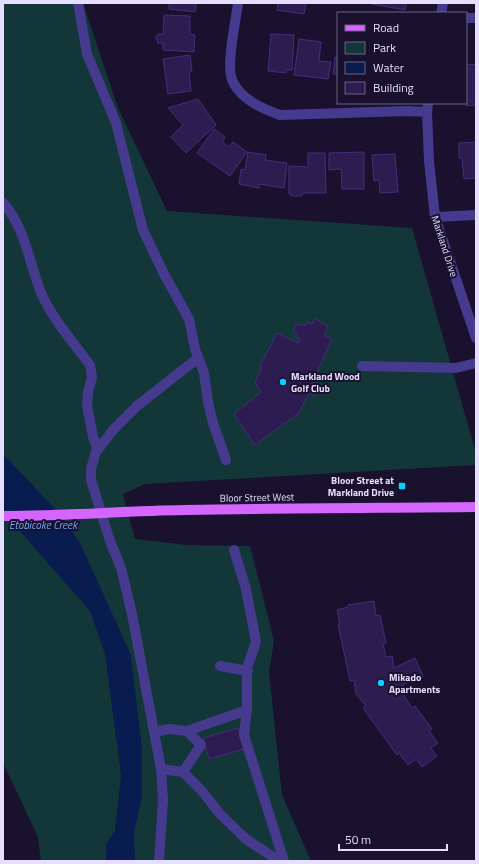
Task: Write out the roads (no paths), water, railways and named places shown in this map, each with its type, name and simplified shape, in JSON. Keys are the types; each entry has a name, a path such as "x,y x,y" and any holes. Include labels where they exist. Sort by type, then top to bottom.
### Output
{"main road":[{"name":"Bloor Street West","path":"3,516 259,508 476,507"}],"street":[{"path":"78,3 87,54 116,123 143,230 188,319 198,358 204,373 208,402 213,423 226,460"},
{"path":"238,3 229,68 233,82 242,94 263,109 280,115 428,108"},
{"name":"Markland Drive","path":"428,108 430,161 435,217 476,338"},
{"path":"3,203 14,218 26,246 42,294 52,316 90,366 92,377 88,392 87,405 93,437 97,447 91,469 90,480 110,541 121,568 132,614 161,769 164,800 159,861"},
{"path":"435,217 476,215"},
{"path":"96,452 114,429 137,406 198,358"},
{"path":"362,366 456,368 476,363"},
{"path":"234,550 246,589 256,642 248,671 247,710 244,735 284,861"},
{"path":"220,666 248,671"},
{"path":"154,732 169,729 187,731 247,710"},
{"path":"183,772 201,745 187,731"},
{"path":"161,769 183,772 202,791 220,814 241,834 279,861"}],"water":[{"name":"Etobicoke Creek","path":"3,454 58,512 80,543 131,655 142,749 142,796 134,834 135,861 106,861 106,844 115,831 121,775 105,654 90,611 3,512"}],"place":[{"name":"Markland Wood Golf Club","path":"283,382"},
{"name":"Bloor Street at Markland Drive","path":"402,486"},
{"name":"Mikado Apartments","path":"381,683"}]}
